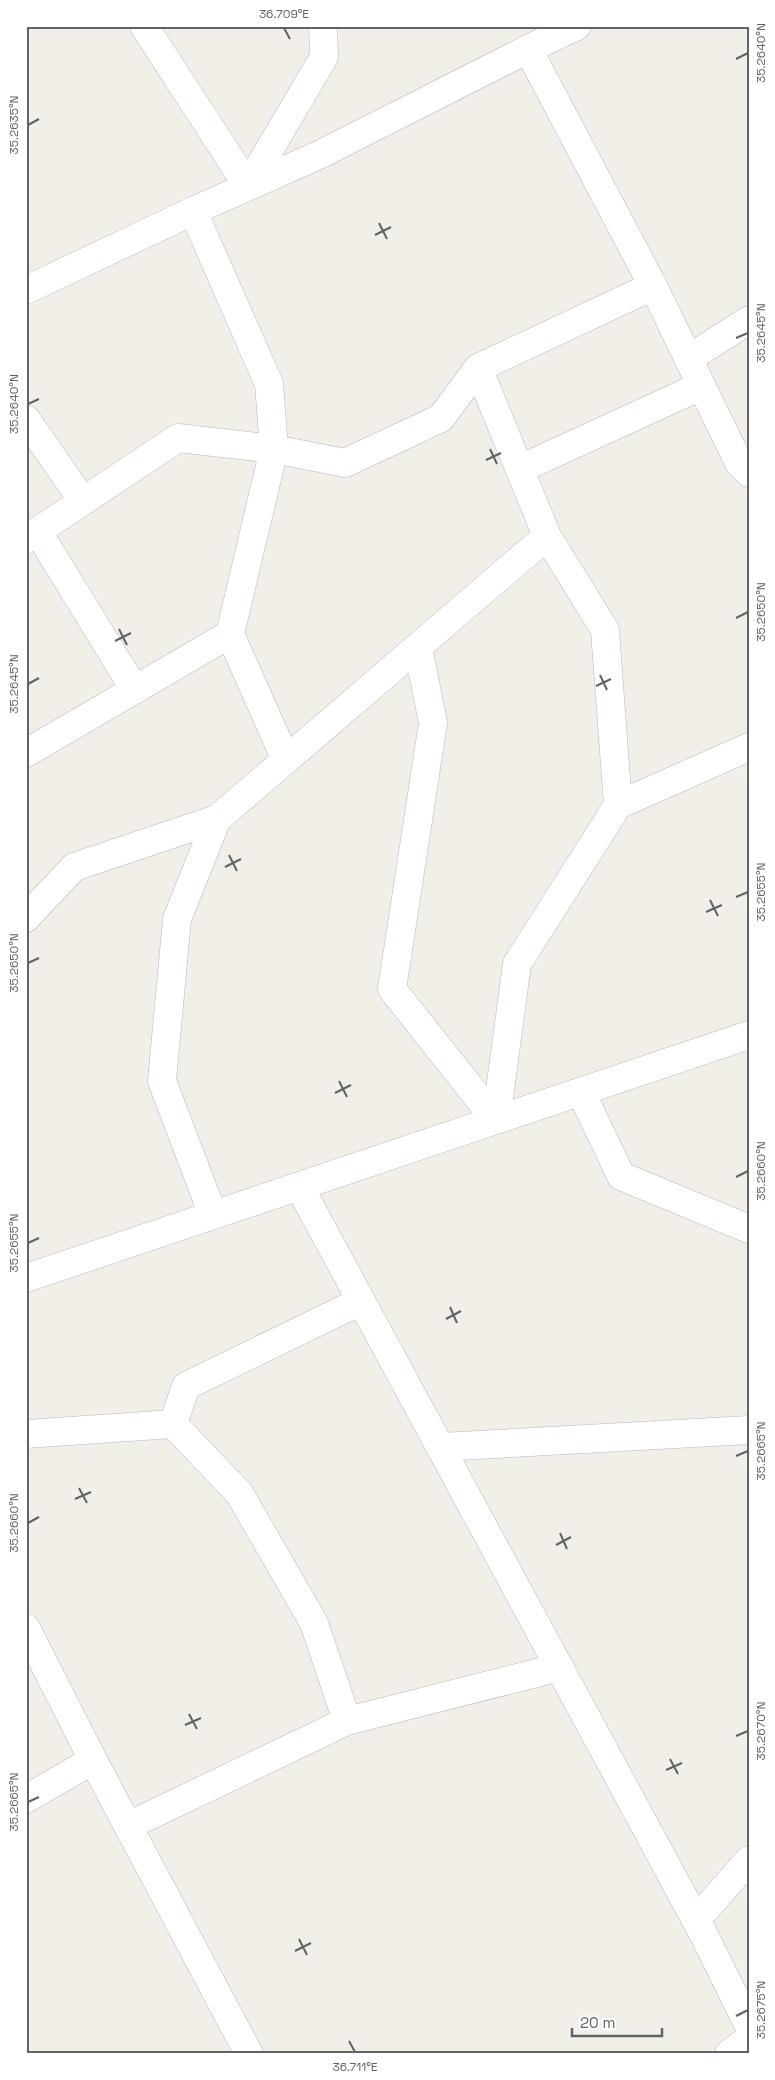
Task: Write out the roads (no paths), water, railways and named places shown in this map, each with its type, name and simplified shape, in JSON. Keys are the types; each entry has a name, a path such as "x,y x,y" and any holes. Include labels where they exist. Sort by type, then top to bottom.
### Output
{"street":[{"path":"144,26 248,186"},
{"path":"248,186 324,57 323,26"},
{"path":"26,290 193,211 321,154 577,26"},
{"path":"528,49 652,286 739,463 749,474"},
{"path":"193,211 269,384 274,449 230,634 286,760"},
{"path":"135,690 32,536 178,438 274,449 346,463 441,418 478,368 652,286"},
{"path":"688,359 749,320"},
{"path":"478,368 547,536 605,630 618,805"},
{"path":"520,469 701,386"},
{"path":"26,419 83,501"},
{"path":"26,918 74,867 217,819 547,536"},
{"path":"26,753 230,634"},
{"path":"418,646 433,723 392,989 496,1120"},
{"path":"496,1120 517,964 618,805 749,748"},
{"path":"213,1215 162,1082 177,919 217,819"},
{"path":"26,1278 749,1035"},
{"path":"581,1092 621,1176 749,1229"},
{"path":"299,1186 696,1920 749,2026"},
{"path":"173,1424 186,1386 361,1301"},
{"path":"26,1434 173,1424"},
{"path":"173,1424 239,1493 314,1623 347,1721"},
{"path":"441,1447 749,1430"},
{"path":"26,1628 93,1760 249,2054"},
{"path":"128,1826 347,1721 560,1667"},
{"path":"26,1800 93,1760"},
{"path":"696,1920 749,1860"},
{"path":"729,2054 749,2039"}]}
